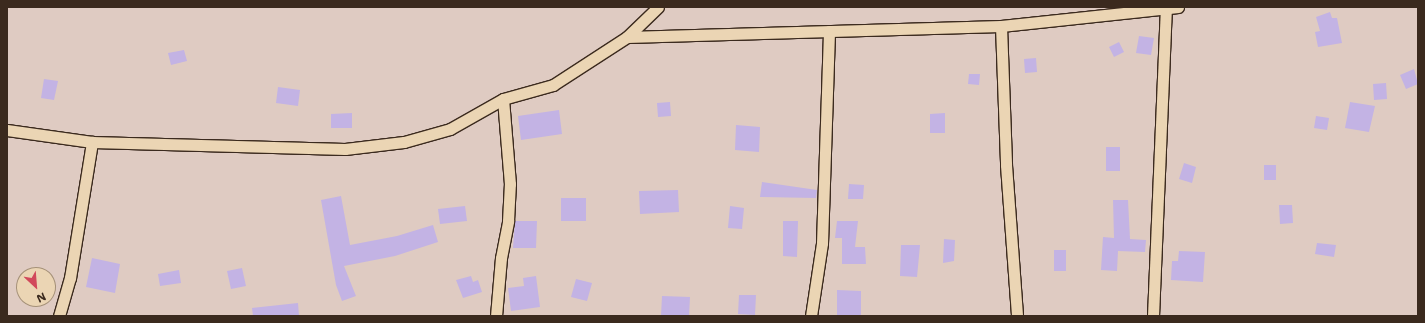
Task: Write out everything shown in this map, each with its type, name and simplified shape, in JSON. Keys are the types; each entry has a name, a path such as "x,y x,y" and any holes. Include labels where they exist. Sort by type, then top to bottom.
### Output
{"street":[{"path":"7,130 92,142 345,149 404,142 450,129 503,99 553,85 627,37 658,7"},
{"path":"627,37 1001,26 1178,7"},
{"path":"1153,316 1166,9"},
{"path":"1001,26 1006,165 1017,316"},
{"path":"811,316 822,236 829,31"},
{"path":"496,316 501,258 508,221 510,184 503,99"},
{"path":"59,316 70,278 92,142"}],"building":[{"path":"1330,12 1332,18 1337,18 1342,43 1318,47 1315,32 1320,31 1316,17"},
{"path":"1139,36 1154,38 1151,55 1136,53"},
{"path":"1119,42 1124,52 1114,57 1109,47"},
{"path":"184,50 187,61 171,65 168,53"},
{"path":"1036,58 1037,72 1025,73 1024,59"},
{"path":"1414,69 1418,84 1406,89 1400,75"},
{"path":"969,74 980,74 979,85 968,84"},
{"path":"44,79 58,81 54,100 41,98"},
{"path":"1386,83 1387,99 1374,100 1373,84"},
{"path":"278,87 300,90 298,106 276,103"},
{"path":"670,102 671,116 658,117 657,103"},
{"path":"1350,102 1375,106 1369,132 1345,128"},
{"path":"559,110 562,134 521,140 518,116"},
{"path":"352,113 352,128 331,128 331,114"},
{"path":"945,113 945,133 930,133 930,114"},
{"path":"1316,116 1329,118 1327,130 1314,128"},
{"path":"736,125 760,127 759,152 735,150"},
{"path":"1106,147 1120,147 1120,171 1106,171"},
{"path":"1184,163 1196,167 1192,183 1179,179"},
{"path":"1264,165 1276,165 1276,180 1264,180"},
{"path":"762,182 817,190 816,198 760,197"},
{"path":"849,184 864,185 863,199 848,199"},
{"path":"678,190 679,212 640,214 639,191"},
{"path":"341,196 350,245 397,236 433,225 438,242 395,256 344,266 356,296 342,301 336,285 321,200"},
{"path":"561,198 586,198 586,221 561,221"},
{"path":"1113,200 1128,200 1130,239 1146,240 1145,252 1118,251 1117,271 1101,270 1103,237 1114,238"},
{"path":"1279,205 1292,205 1293,223 1280,224"},
{"path":"465,206 467,221 440,224 438,209"},
{"path":"730,206 744,208 742,229 728,228"},
{"path":"515,221 537,221 536,248 513,248"},
{"path":"783,221 798,221 797,257 783,256"},
{"path":"837,221 858,221 855,247 865,247 866,264 842,264 842,238 835,238"},
{"path":"944,239 955,240 954,261 943,263"},
{"path":"1317,243 1336,245 1334,257 1315,254"},
{"path":"901,245 920,245 917,277 900,276"},
{"path":"1054,250 1066,250 1066,271 1054,271"},
{"path":"1179,251 1205,252 1203,282 1171,280 1172,261 1178,261"},
{"path":"92,258 120,264 115,293 86,287"},
{"path":"242,268 246,286 231,289 227,271"},
{"path":"179,270 181,283 160,286 158,274"},
{"path":"471,276 473,282 478,280 482,292 463,298 456,280"},
{"path":"536,276 540,307 511,311 508,288 524,286 523,278"},
{"path":"576,279 592,283 587,301 571,297"},
{"path":"837,290 861,291 861,316 837,316"},
{"path":"739,295 756,295 755,315 738,314"},
{"path":"662,296 690,297 689,316 661,316"},
{"path":"298,303 299,316 253,316 252,308"}]}
